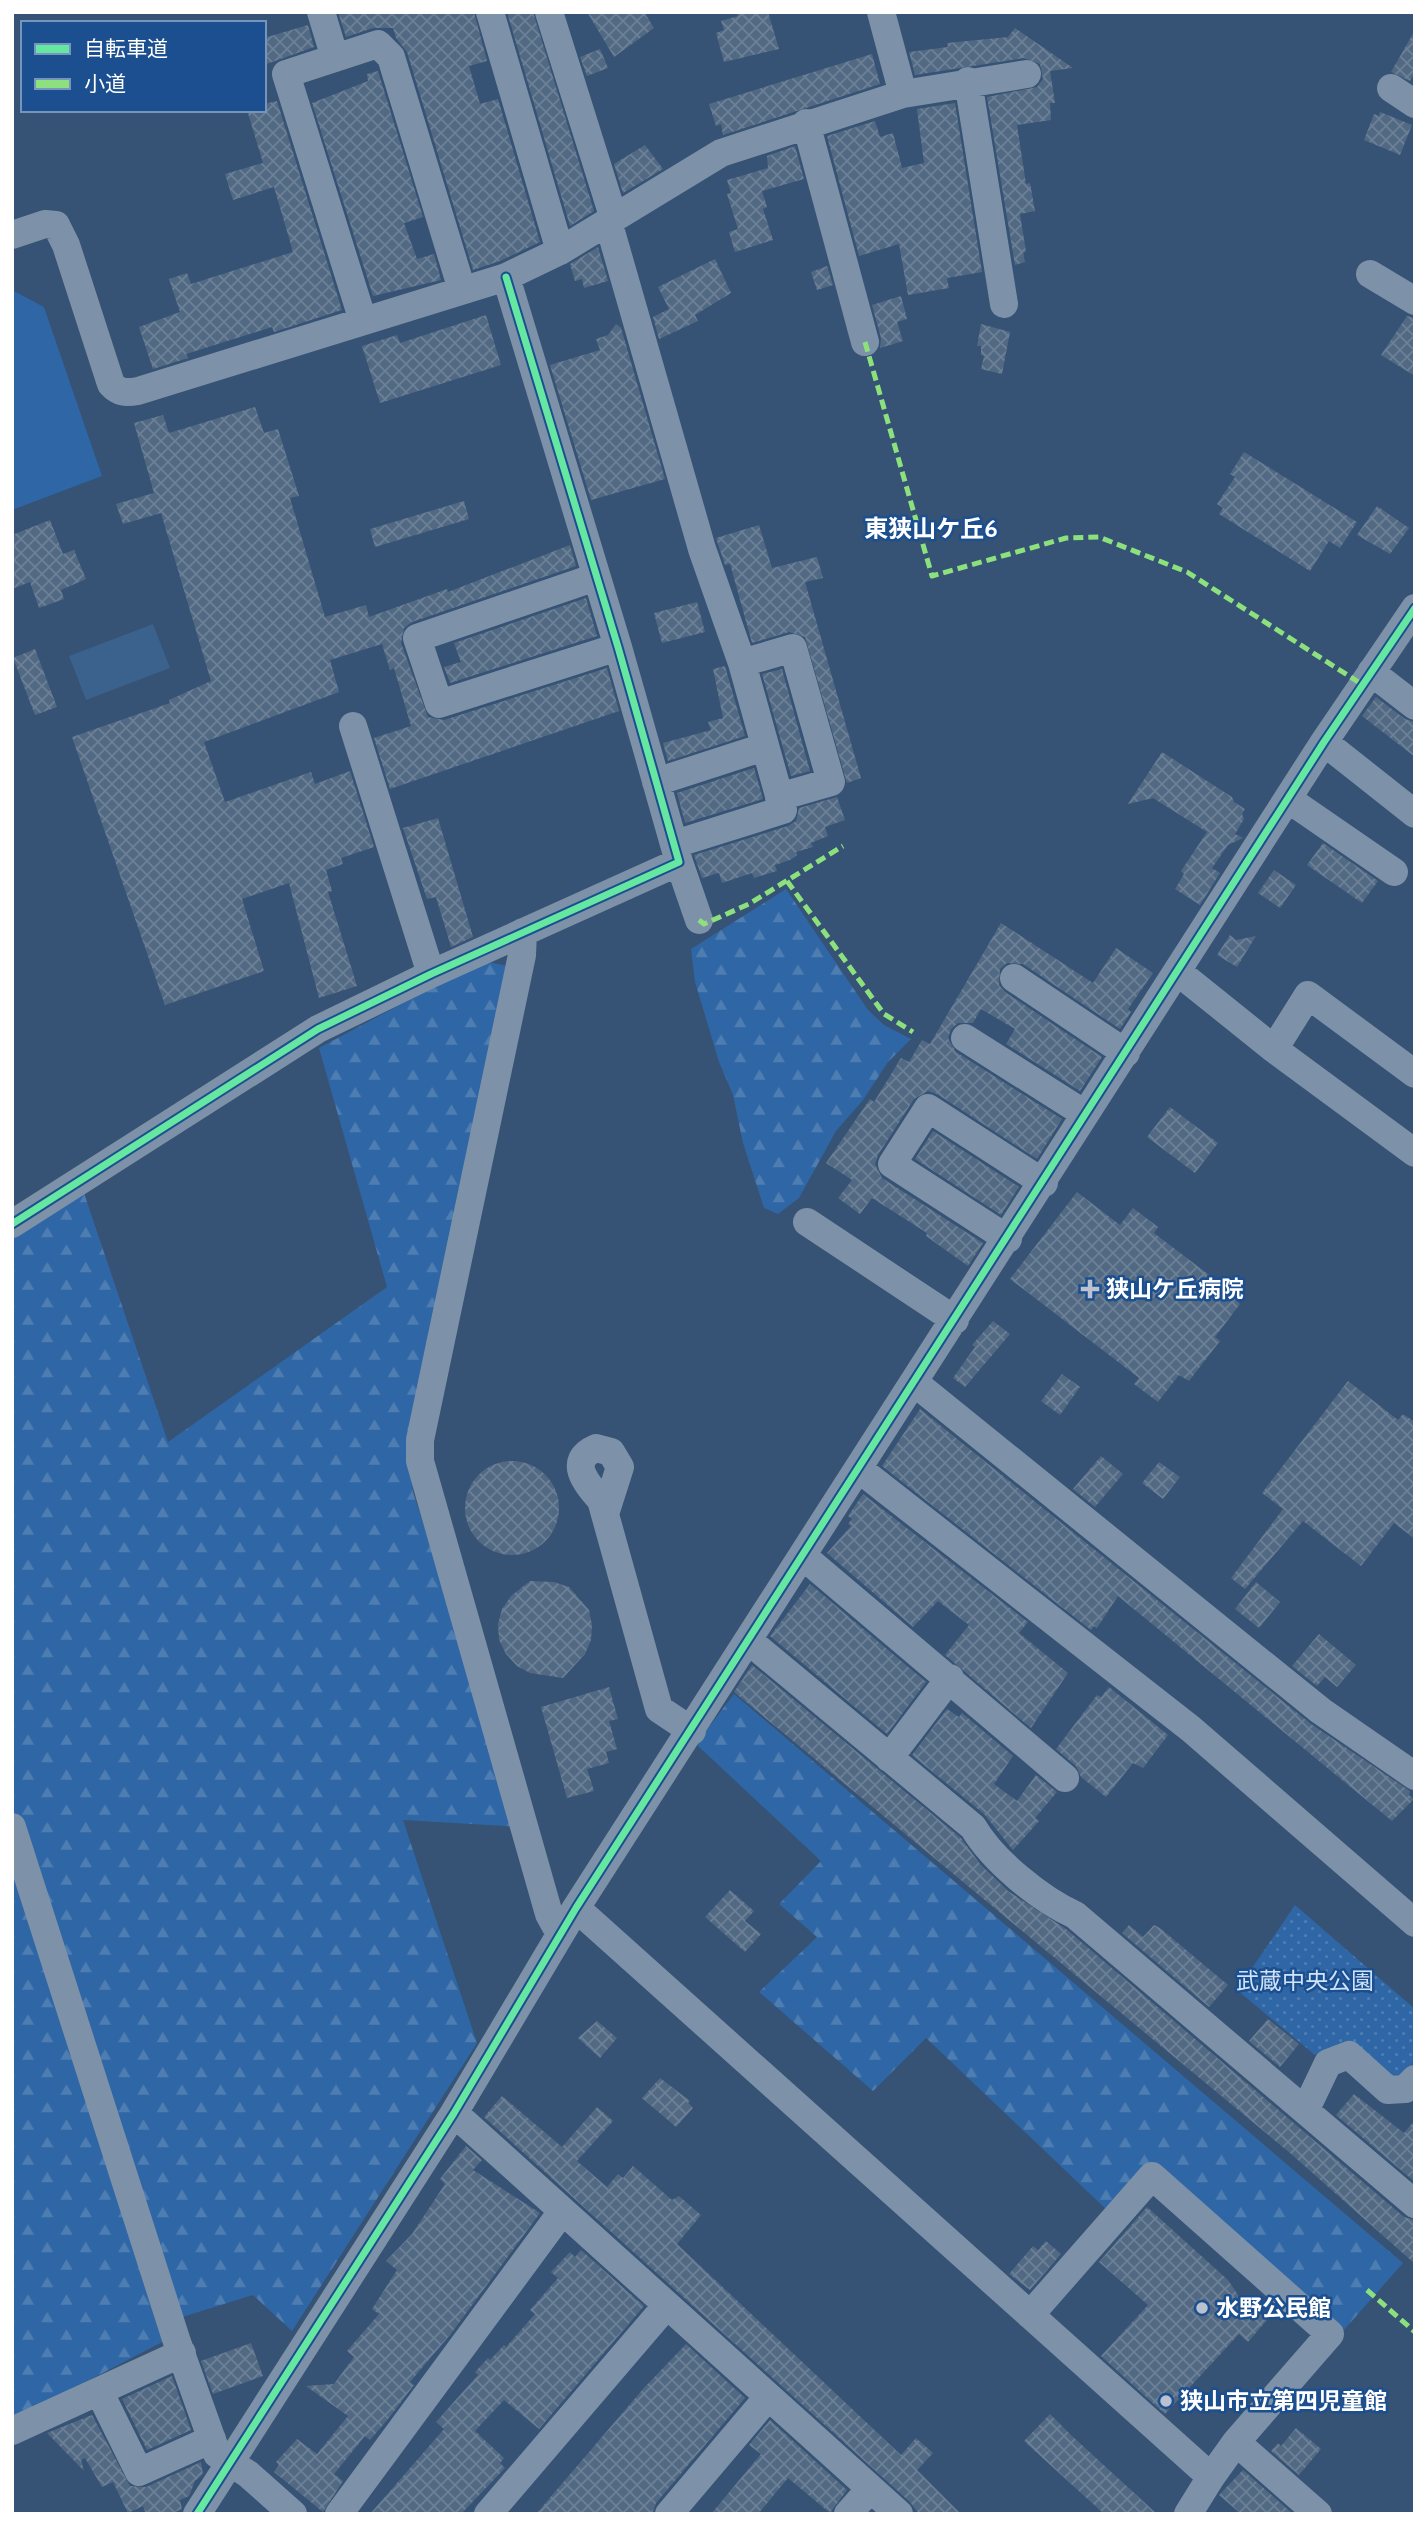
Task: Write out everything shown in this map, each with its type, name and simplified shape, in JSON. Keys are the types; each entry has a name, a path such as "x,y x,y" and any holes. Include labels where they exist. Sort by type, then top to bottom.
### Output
{"street":[{"path":"321,12 335,58"},
{"path":"490,12 560,251"},
{"path":"12,1224 318,1029 523,932 677,853 783,810 742,663 702,549 611,220 549,12"},
{"path":"881,12 903,94"},
{"path":"363,321 286,74 377,44 391,57 462,290"},
{"path":"12,235 45,224 56,225 66,245 111,384 126,393 506,277 560,251 721,153 806,123 903,94 968,81 1027,74"},
{"path":"968,81 1004,304"},
{"path":"806,123 865,342"},
{"path":"1370,274 1415,301"},
{"path":"506,277 699,920"},
{"path":"596,577 417,638 439,704 618,647"},
{"path":"198,2514 454,2113 576,1908 804,1558 1324,742 1415,608"},
{"path":"742,663 793,648 831,782 779,797"},
{"path":"1371,672 1415,706"},
{"path":"353,726 431,974"},
{"path":"1324,742 1415,814"},
{"path":"656,782 764,747"},
{"path":"1288,799 1394,872"},
{"path":"523,932 522,955 420,1440 420,1461 549,1914 560,1934"},
{"path":"1178,972 1274,1049 1415,1153"},
{"path":"1014,978 1126,1052"},
{"path":"1274,1049 1308,995 1415,1074"},
{"path":"965,1038 1085,1114"},
{"path":"1008,1239 892,1164 928,1108 1044,1183"},
{"path":"807,1222 955,1320"},
{"path":"915,1383 1321,1711 1415,1776"},
{"path":"859,1469 1191,1730 1415,1923"},
{"path":"605,1514 659,1709 692,1731"},
{"path":"804,1558 950,1678 1065,1778"},
{"path":"749,1641 973,1828 985,1847 1055,1906 1075,1914 1415,2204"},
{"path":"889,1758 950,1678"},
{"path":"12,1827 217,2454 248,2474 293,2514"},
{"path":"576,1908 1211,2477"},
{"path":"1306,2109 1328,2063 1349,2055 1388,2090 1405,2089 1415,2079"},
{"path":"454,2113 561,2213 899,2514"},
{"path":"1030,2315 1152,2176 1330,2334 1236,2442 1188,2514"},
{"path":"339,2514 561,2213"},
{"path":"488,2514 667,2305"},
{"path":"12,2431 182,2353"},
{"path":"99,2391 139,2472 212,2439"},
{"path":"669,2514 768,2397"},
{"path":"1236,2442 1318,2514"},
{"path":"848,2514 870,2489"}],"green space":[{"path":"12,290 44,307 102,476 12,510"},
{"path":"786,889 868,1010 884,1025 911,1039 888,1062 863,1100 836,1131 799,1198 778,1214 764,1208 743,1143 733,1095 719,1062 695,982 691,949"},
{"path":"482,961 509,966 407,1444 413,1492 521,1827 403,1820 477,2043 292,2331 253,2295 166,2322 168,2339 12,2420 12,1237 84,1193 168,1442 387,1287 319,1048"},
{"path":"734,1694 1403,2263 1343,2331 1151,2167 1109,2212 926,2038 873,2091 759,1992 817,1937 779,1904 821,1861 696,1744"},
{"name":"武蔵中央公園","path":"1295,1905 1415,2009 1416,2042 1413,2063 1401,2078 1391,2082 1346,2045 1315,2055 1237,1990"}],"shaded area":[{"path":"153,624 170,668 86,700 69,656"}],"building":[{"path":"338,12 474,12 487,61 469,66 480,104 498,99 540,242 500,261 473,270 407,52 396,38 393,28 373,28 346,37"},
{"path":"507,12 533,12 594,211 570,226"},
{"path":"587,12 644,12 654,28 614,57"},
{"path":"736,12 768,12 779,49 724,62 716,33 724,30 721,21 738,16"},
{"path":"308,25 314,47 266,64 266,37"},
{"path":"1015,28 1073,68 1050,71 1055,103 1050,103 1051,120 1017,125 1026,184 1030,183 1035,211 1020,214 1026,252 1023,252 1025,262 1015,265 987,97 1037,87 1043,79 1040,64 1024,58 915,75 909,52 948,47 947,43 1008,37"},
{"path":"1415,30 1415,73 1410,81 1391,72"},
{"path":"600,49 608,68 587,76 580,57"},
{"path":"872,54 880,84 723,135 721,124 716,126 709,104"},
{"path":"378,71 423,217 404,223 417,259 434,254 441,280 373,296 312,103 368,81 367,74"},
{"path":"277,101 342,310 274,332 272,327 186,354 188,358 153,369 139,327 180,312 169,279 187,273 191,284 293,252 274,187 233,200 225,174 263,163 248,112 266,112 266,104"},
{"path":"955,103 982,272 947,278 949,288 908,295 899,244 859,256 827,136 875,121 880,137 893,133 902,168 924,163 917,109"},
{"path":"1380,112 1412,125 1400,155 1364,140 1374,114 1379,116"},
{"path":"645,145 663,169 623,193 614,164"},
{"path":"795,146 804,179 762,191 767,207 763,209 773,240 735,252 729,232 738,229 727,194 731,193 727,180 768,168 767,156"},
{"path":"598,247 608,281 584,288 582,279 575,281 570,264"},
{"path":"715,259 731,293 695,315 698,321 659,339 653,317 669,309 658,287"},
{"path":"827,266 833,285 817,290 811,272"},
{"path":"901,296 907,319 897,322 903,341 880,348 881,338 872,305"},
{"path":"486,315 501,365 380,403 362,346 397,335 400,343"},
{"path":"1407,316 1415,318 1415,376 1381,355"},
{"path":"616,324 621,328 665,479 591,500 550,365 600,350 596,339 608,335"},
{"path":"981,324 1010,332 1002,374 981,369 984,356 981,355 981,346 977,346"},
{"path":"255,407 264,433 278,429 299,496 290,498 325,617 366,605 369,617 447,589 448,592 570,545 576,566 412,622 404,628 401,643 428,717 444,720 607,668 619,711 390,789 374,738 411,726 394,668 390,670 382,644 330,660 339,692 204,742 225,802 311,772 315,784 350,771 374,847 341,858 343,864 326,870 332,891 328,892 357,986 319,998 289,883 242,899 264,971 165,1005 72,737 170,703 169,700 211,681 161,513 123,524 116,504 154,493 134,423 163,415 169,433"},
{"path":"1244,452 1357,522 1340,548 1329,541 1310,571 1219,514 1223,508 1217,504 1235,477 1230,474"},
{"path":"464,501 469,519 375,547 370,529"},
{"path":"1377,506 1409,528 1390,554 1357,535"},
{"path":"50,520 63,554 74,550 86,579 61,590 64,599 39,608 30,582 12,589 12,535"},
{"path":"759,525 772,568 817,557 823,578 805,582 861,778 847,783 805,637 789,632 752,643 730,564 725,565 716,538"},
{"path":"586,598 597,636 450,683 444,667 461,662 454,643"},
{"path":"697,602 705,632 662,643 654,613"},
{"path":"35,649 57,707 35,715 13,658"},
{"path":"725,666 745,736 668,761 663,743 711,730 708,722 723,718 713,669"},
{"path":"782,669 810,771 791,776 762,674"},
{"path":"1376,697 1405,719 1415,722 1415,757 1362,716"},
{"path":"1162,752 1232,797 1234,802 1245,809 1242,814 1244,819 1235,834 1243,838 1228,845 1212,868 1220,873 1200,905 1175,889 1184,874 1181,871 1207,832 1153,798 1128,804"},
{"path":"754,768 763,799 685,823 677,793"},
{"path":"837,797 845,820 825,827 828,836 811,843 813,847 796,852 797,855 790,860 775,865 777,871 754,878 752,873 722,883 719,873 702,878 694,855 788,826 796,821 799,808"},
{"path":"438,818 473,937 451,947 436,897 427,899 403,828"},
{"path":"1323,843 1378,881 1362,903 1307,865"},
{"path":"1274,870 1296,885 1280,908 1258,893"},
{"path":"1001,923 1093,983 1116,948 1153,973 1128,1009 1131,1012 1120,1029 1023,964 1007,963 1000,969 999,985 1005,992 1102,1057 1080,1091 1006,1044 1015,1029 981,1009 973,1023 958,1023 951,1029 948,1038 956,1052 1062,1119 1037,1159 937,1094 928,1091 914,1099 878,1155 875,1164 882,1178 983,1243 968,1266 926,1236 927,1233 872,1198 860,1214 838,1198 852,1180 826,1163 870,1099 874,1102 901,1058 909,1062 922,1040 930,1044"},
{"path":"1230,935 1236,940 1256,936 1237,967 1217,955"},
{"path":"1170,1107 1218,1143 1195,1173 1147,1137"},
{"path":"933,1131 1019,1187 1001,1215 915,1159"},
{"path":"1077,1192 1120,1225 1133,1208 1158,1227 1154,1233 1238,1297 1236,1300 1240,1304 1215,1337 1220,1341 1189,1381 1179,1375 1158,1402 1134,1384 1139,1378 1010,1279"},
{"path":"993,1321 1010,1334 965,1387 953,1378 975,1347 972,1345"},
{"path":"1062,1374 1080,1387 1060,1415 1041,1401"},
{"path":"1348,1381 1398,1420 1403,1414 1415,1422 1415,1539 1394,1523 1361,1566 1303,1521 1245,1589 1231,1578 1283,1509 1262,1493"},
{"path":"920,1409 1311,1724 1410,1791 1409,1795 1414,1799 1392,1821 1118,1596 1097,1628 1094,1626 1091,1630 882,1466"},
{"path":"1101,1456 1123,1474 1095,1507 1073,1489"},
{"path":"512,1461 530,1465 545,1475 555,1490 559,1508 555,1526 545,1541 530,1551 512,1555 494,1551 479,1541 469,1526 465,1508 469,1490 479,1475 494,1465"},
{"path":"1159,1462 1180,1477 1163,1499 1142,1483"},
{"path":"863,1494 1028,1622 1019,1633 1068,1673 1031,1728 945,1655 969,1625 938,1601 913,1627 827,1553 851,1526 848,1524 852,1519 848,1516"},
{"path":"530,1581 554,1582 569,1587 589,1610 591,1640 585,1654 563,1678 530,1673 517,1666 506,1654 499,1640 498,1624 502,1609 511,1596"},
{"path":"1256,1582 1280,1602 1259,1628 1235,1609"},
{"path":"810,1584 926,1682 887,1734 770,1636"},
{"path":"1319,1634 1356,1665 1337,1687 1325,1677 1317,1686 1292,1666"},
{"path":"752,1665 961,1838 980,1864 1008,1891 1066,1929 1404,2217 1415,2220 1415,2264 1290,2153 734,1692"},
{"path":"609,1687 618,1719 609,1721 617,1749 606,1752 609,1763 587,1769 594,1791 567,1798 541,1707"},
{"path":"1109,1687 1168,1735 1143,1768 1133,1763 1106,1797 1081,1777 1076,1766 1056,1749 1097,1695 1101,1697"},
{"path":"947,1709 959,1717 962,1713 1013,1756 994,1784 1017,1801 1036,1775 1057,1792 1035,1818 1039,1821 1013,1850 984,1814 912,1755"},
{"path":"730,1890 754,1911 745,1921 761,1934 745,1952 705,1917"},
{"path":"1129,1925 1143,1937 1154,1925 1160,1928 1228,1985 1209,2007 1122,1933"},
{"path":"1268,2019 1299,2044 1280,2067 1249,2041"},
{"path":"597,2021 617,2038 600,2058 578,2038"},
{"path":"660,2078 690,2101 688,2103 693,2108 676,2127 642,2098"},
{"path":"1354,2094 1404,2133 1415,2120 1415,2182 1336,2115"},
{"path":"502,2096 562,2147 597,2107 613,2121 577,2161 607,2187 618,2174 623,2178 633,2166 672,2200 679,2196 701,2215 677,2244 901,2455 916,2438 933,2453 917,2470 961,2514 919,2514 910,2502 484,2117"},
{"path":"466,2146 482,2160 473,2170 540,2213 450,2335 410,2382 414,2385 388,2419 370,2440 365,2436 334,2474 343,2481 323,2512 274,2472 279,2465 276,2462 297,2439 317,2454 348,2416 306,2386 334,2384 354,2357 347,2351 379,2314 372,2309 397,2270 386,2261 412,2234 445,2184 440,2179"},
{"name":"水野公民館","path":"1147,2207 1228,2280 1238,2295 1267,2320 1248,2342 1239,2334 1165,2414 1101,2356 1148,2305 1099,2262"},
{"path":"1046,2241 1061,2254 1030,2290 1009,2274 1033,2246 1038,2250"},
{"path":"581,2250 644,2306 539,2429 504,2400 475,2431 504,2458 500,2463 505,2468 461,2514 370,2514 444,2429 436,2422 478,2375 475,2372 504,2345 506,2347 535,2314 530,2310 558,2278 551,2272 570,2252 575,2257"},
{"path":"251,2343 263,2376 213,2394 201,2361"},
{"path":"686,2344 745,2398 656,2503 652,2514 536,2514 643,2389"},
{"path":"172,2376 191,2430 147,2450 122,2399"},
{"path":"1050,2414 1157,2514 1104,2514 1024,2441"},
{"path":"92,2415 130,2486 146,2487 201,2462 203,2474 195,2481 189,2496 180,2500 182,2509 171,2514 146,2514 143,2506 128,2513 113,2482 102,2487 85,2458 81,2460 84,2471 47,2433"},
{"path":"770,2420 847,2490 830,2513 788,2478 758,2514 711,2514 761,2454 749,2445"},
{"path":"1296,2428 1321,2449 1299,2475 1271,2451 1278,2443 1281,2446"},
{"path":"1243,2470 1293,2514 1241,2514 1219,2495"}],"marked path":[{"path":"865,342 932,576 1066,538 1099,537 1187,572 1363,685"},
{"path":"699,920 704,924 749,904 843,846"},
{"path":"787,881 884,1014 913,1032"},
{"path":"1367,2290 1415,2332"}],"cycle path":[{"path":"12,1224 318,1029 431,974 679,862 618,647 506,277"},
{"path":"197,2514 454,2113 576,1908 1324,742 1415,608"}],"place":[{"name":"狭山ケ丘病院","path":"1090,1289"},
{"name":"水野公民館","path":"1202,2308"},
{"name":"狭山市立第四児童館","path":"1166,2401"}],"district":[{"name":"東狭山ケ丘6","path":"931,529"}]}
